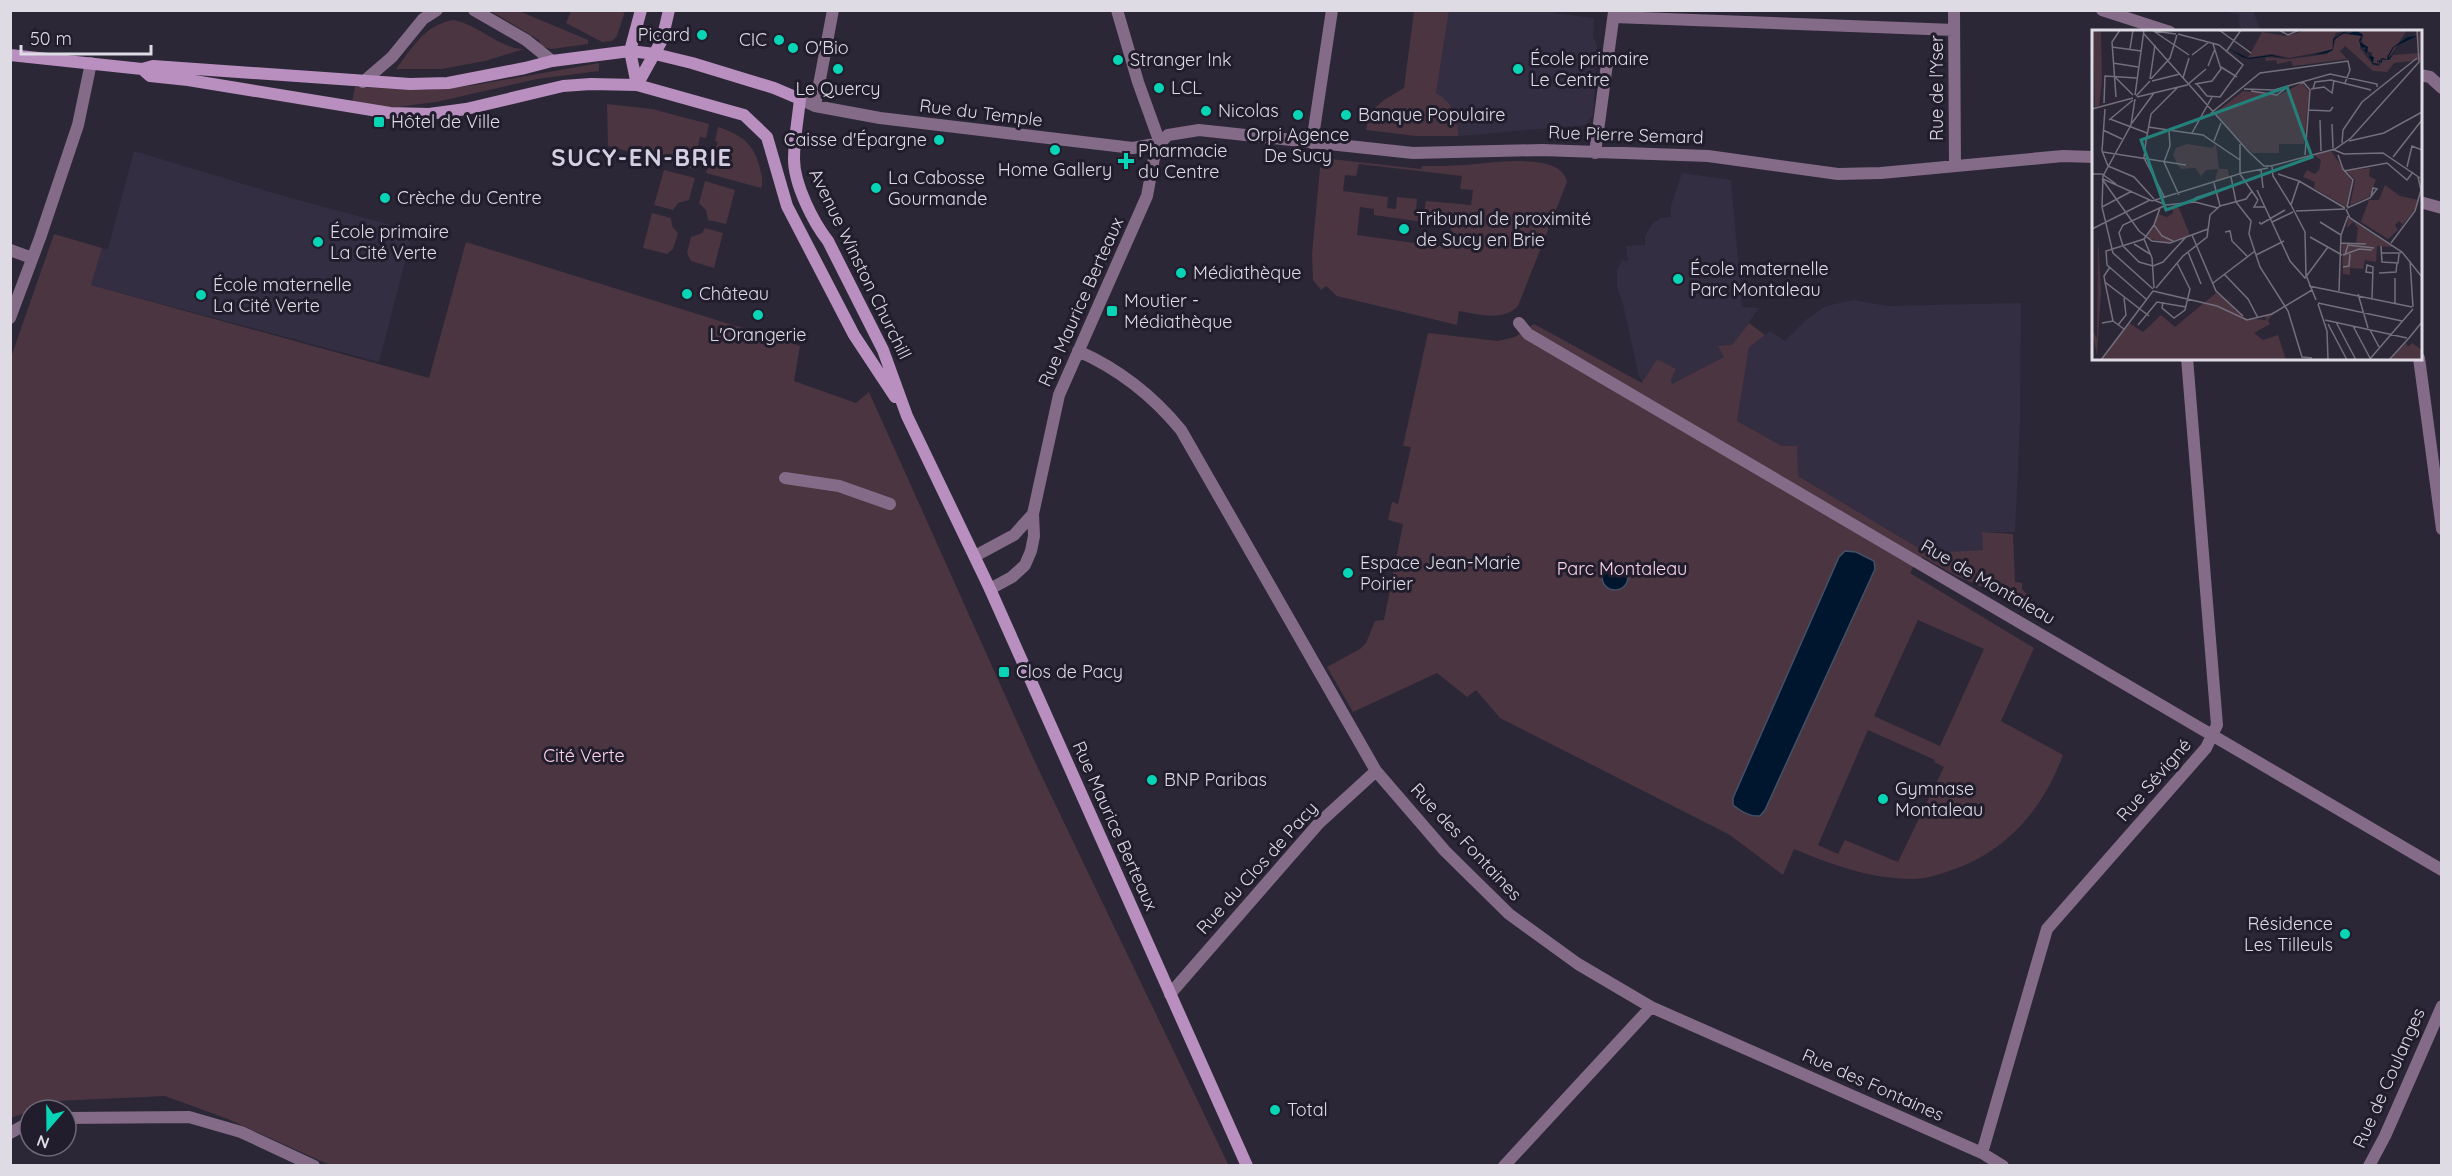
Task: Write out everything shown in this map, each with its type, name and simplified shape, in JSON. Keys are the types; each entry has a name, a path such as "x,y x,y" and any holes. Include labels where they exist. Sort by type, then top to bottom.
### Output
{"street":[{"path":"363,82 392,57 423,19 437,10"},
{"path":"474,10 526,40 552,61"},
{"path":"637,86 630,51 641,10"},
{"path":"637,86 662,40 669,10"},
{"path":"814,106 833,10"},
{"path":"1117,10 1160,143"},
{"path":"1312,143 1332,10"},
{"name":"Rue de l'Yser","path":"1954,10 1955,165"},
{"path":"2102,10 2164,30"},
{"path":"1595,153 1614,14 1954,30"},
{"path":"10,55 142,69 153,66 212,69 395,84 448,83 552,61 630,51 654,54 774,88 800,99"},
{"path":"10,318 78,125 91,63"},
{"name":"Avenue Winston Churchill","path":"142,69 150,76 188,80 374,111 419,114 466,109 563,86 591,84 637,86 744,115 767,137 787,206 854,335 908,416"},
{"path":"2431,75 2442,88"},
{"name":"Rue du Temple","path":"800,99 814,106 935,126 1133,148 1160,143"},
{"name":"Avenue Winston Churchill","path":"800,99 794,160 798,184 819,229 828,241 883,350 908,416 990,589"},
{"name":"Rue Pierre Semard","path":"1160,143 1168,135 1199,130 1413,153 1542,150 1708,156 1838,174 1881,173 2063,156 2092,157"},
{"name":"Rue Maurice Berteaux","path":"1160,143 1154,158 1146,196 1059,395 1033,514 1034,536 1025,565 1012,577 990,589 1247,1166"},
{"path":"2422,201 2442,208"},
{"path":"10,250 32,258"},
{"name":"Rue de Montaleau","path":"1519,323 1528,334 2442,870"},
{"name":"Rue des Fontaines","path":"1078,351 1112,367 1162,406 1181,430 1376,771 1445,851 1509,914 1578,964 1651,1007 1982,1154 2003,1166"},
{"name":"Rue Sévigné","path":"1982,1154 2047,929 2206,748 2217,725 2187,360"},
{"path":"2419,360 2442,529"},
{"path":"785,478 839,486 890,504"},
{"path":"975,556 1014,535 1033,514"},
{"name":"Rue du Clos de Pacy","path":"1170,994 1319,823 1376,771"},
{"name":"Rue de Coulanges","path":"2369,1166 2385,1136 2442,1006"},
{"path":"1504,1166 1651,1007"},
{"path":"78,1118 198,1118 241,1132 314,1166"}],"shaded area":[{"name":"École primaire Le Centre","path":"1449,11 1554,11 1554,13 1594,18 1593,37 1597,45 1593,115 1586,125 1458,136 1458,123 1436,93"},
{"path":"2229,11 2253,11 2261,30 2240,30 2239,14"},
{"path":"134,151 287,197 413,231 379,362 91,285 102,248 108,249"},
{"name":"École maternelle Parc Montaleau","path":"1682,173 1731,180 1742,307 1759,308 1725,357 1672,384 1671,380 1643,383 1639,376 1623,304 1617,288 1617,270 1622,260 1628,261 1626,246 1645,245 1645,236 1653,223 1661,218 1671,217 1671,206"},
{"path":"1854,300 1887,306 2021,303 2020,424 2015,532 1983,532 1984,550 1927,553 1798,476 1782,446 1737,421 1749,346 1770,331 1785,341 1807,319 1826,306"}],"green space":[{"path":"571,10 625,11 617,36 612,41 602,42 566,23"},
{"path":"491,11 519,11 588,40 588,44 551,49 541,46 539,40"},
{"path":"1414,11 1449,11 1436,93 1447,101 1454,111 1458,136 1416,136 1366,130 1371,114 1379,104 1404,88"},
{"path":"454,20 507,46 524,49 485,61 442,69 396,69 427,32"},
{"path":"599,63 599,71 537,79 436,102 379,108 352,103 355,87 427,90 475,85"},
{"path":"607,104 652,109 709,124 706,138 700,137 698,146 703,148 697,170 608,146"},
{"path":"718,127 739,136 753,150 761,174 761,188 706,173 712,151 715,152 718,142 715,141"},
{"path":"1331,159 1421,169 1422,166 1523,161 1552,166 1562,172 1567,182 1518,306 1512,311 1498,315 1459,311 1457,325 1337,296 1326,286 1321,290 1313,280 1312,254 1320,168","holes":["1359,164 1462,176 1460,189 1473,190 1471,205 1426,201 1424,212 1416,211 1417,199 1397,197 1396,209 1387,208 1388,197 1343,191 1345,175 1356,176","1360,207 1374,209 1374,215 1437,224 1439,217 1452,219 1449,246 1357,235"]},
{"path":"664,170 695,178 689,200 678,203 673,210 654,205"},
{"path":"705,181 735,190 726,224 708,220 706,210 699,203"},
{"path":"652,213 671,218 672,226 678,233 673,249 667,254 643,248"},
{"path":"705,228 723,233 714,268 691,261 687,253 691,237 702,233"},
{"name":"Cité Verte","path":"54,234 102,248 91,285 429,378 466,242 800,346 794,381 856,403 869,392 1035,762 1228,1164 332,1166 228,1119 165,1096 78,1100 78,1098 18,1098 18,1115 11,1118 10,390 12,386 10,360"},
{"name":"Parc Montaleau","path":"1749,323 1765,335 1749,347 1737,421 1782,446 1797,446 1798,476 1927,553 1983,550 1982,532 2013,534 2015,582 2022,583 2022,589 2042,611 2049,625 1991,591 1956,576 1923,557 1916,562 1910,573 2034,648 2001,721 2063,755 2045,793 2020,826 2005,841 1969,863 1927,878 1882,877 1852,870 1794,849 1783,875 1730,835 1500,718 1476,690 1467,697 1437,673 1353,712 1327,667 1360,649 1366,643 1375,621 1384,620 1403,524 1388,520 1392,502 1398,504 1411,447 1403,446 1428,333 1498,341 1515,337 1534,324 1642,383 1657,359 1676,369 1671,380 1672,384 1724,357 1718,346 1732,345","holes":["1918,620 1984,649 1940,746 1874,716","1868,730 1935,760 1934,762 1944,767 1898,862 1845,840 1838,854 1818,845"]}],"water":[{"path":"1845,551 1856,552 1874,561 1875,569 1765,810 1760,816 1749,815 1733,805 1733,798 1839,557"},
{"path":"1615,564 1624,568 1628,577 1624,586 1615,590 1606,586 1602,577 1606,568"}],"place":[{"name":"Picard","path":"702,35"},
{"name":"CIC","path":"779,40"},
{"name":"O'Bio","path":"793,48"},
{"name":"Stranger Ink","path":"1118,60"},
{"name":"Le Quercy","path":"838,69"},
{"name":"École primaire Le Centre","path":"1518,69"},
{"name":"LCL","path":"1159,88"},
{"name":"Nicolas","path":"1206,111"},
{"name":"Orpi Agence De Sucy","path":"1298,115"},
{"name":"Banque Populaire","path":"1346,115"},
{"name":"Hôtel de Ville","path":"379,122"},
{"name":"Caisse d'Épargne","path":"939,140"},
{"name":"Home Gallery","path":"1055,150"},
{"name":"Pharmacie du Centre","path":"1126,161"},
{"name":"La Cabosse Gourmande","path":"876,188"},
{"name":"Crèche du Centre","path":"385,198"},
{"name":"Tribunal de proximité de Sucy en Brie","path":"1404,229"},
{"name":"École primaire La Cité Verte","path":"318,242"},
{"name":"Médiathèque","path":"1181,273"},
{"name":"École maternelle Parc Montaleau","path":"1678,279"},
{"name":"Château","path":"687,294"},
{"name":"École maternelle La Cité Verte","path":"201,295"},
{"name":"Moutier - Médiathèque","path":"1112,311"},
{"name":"L'Orangerie","path":"758,315"},
{"name":"Espace Jean-Marie Poirier","path":"1348,573"},
{"name":"Clos de Pacy","path":"1004,672"},
{"name":"BNP Paribas","path":"1152,780"},
{"name":"Gymnase Montaleau","path":"1883,799"},
{"name":"Résidence Les Tilleuls","path":"2345,934"},
{"name":"Total","path":"1275,1110"}],"district":[{"name":"SUCY-EN-BRIE","path":"642,158"}]}
